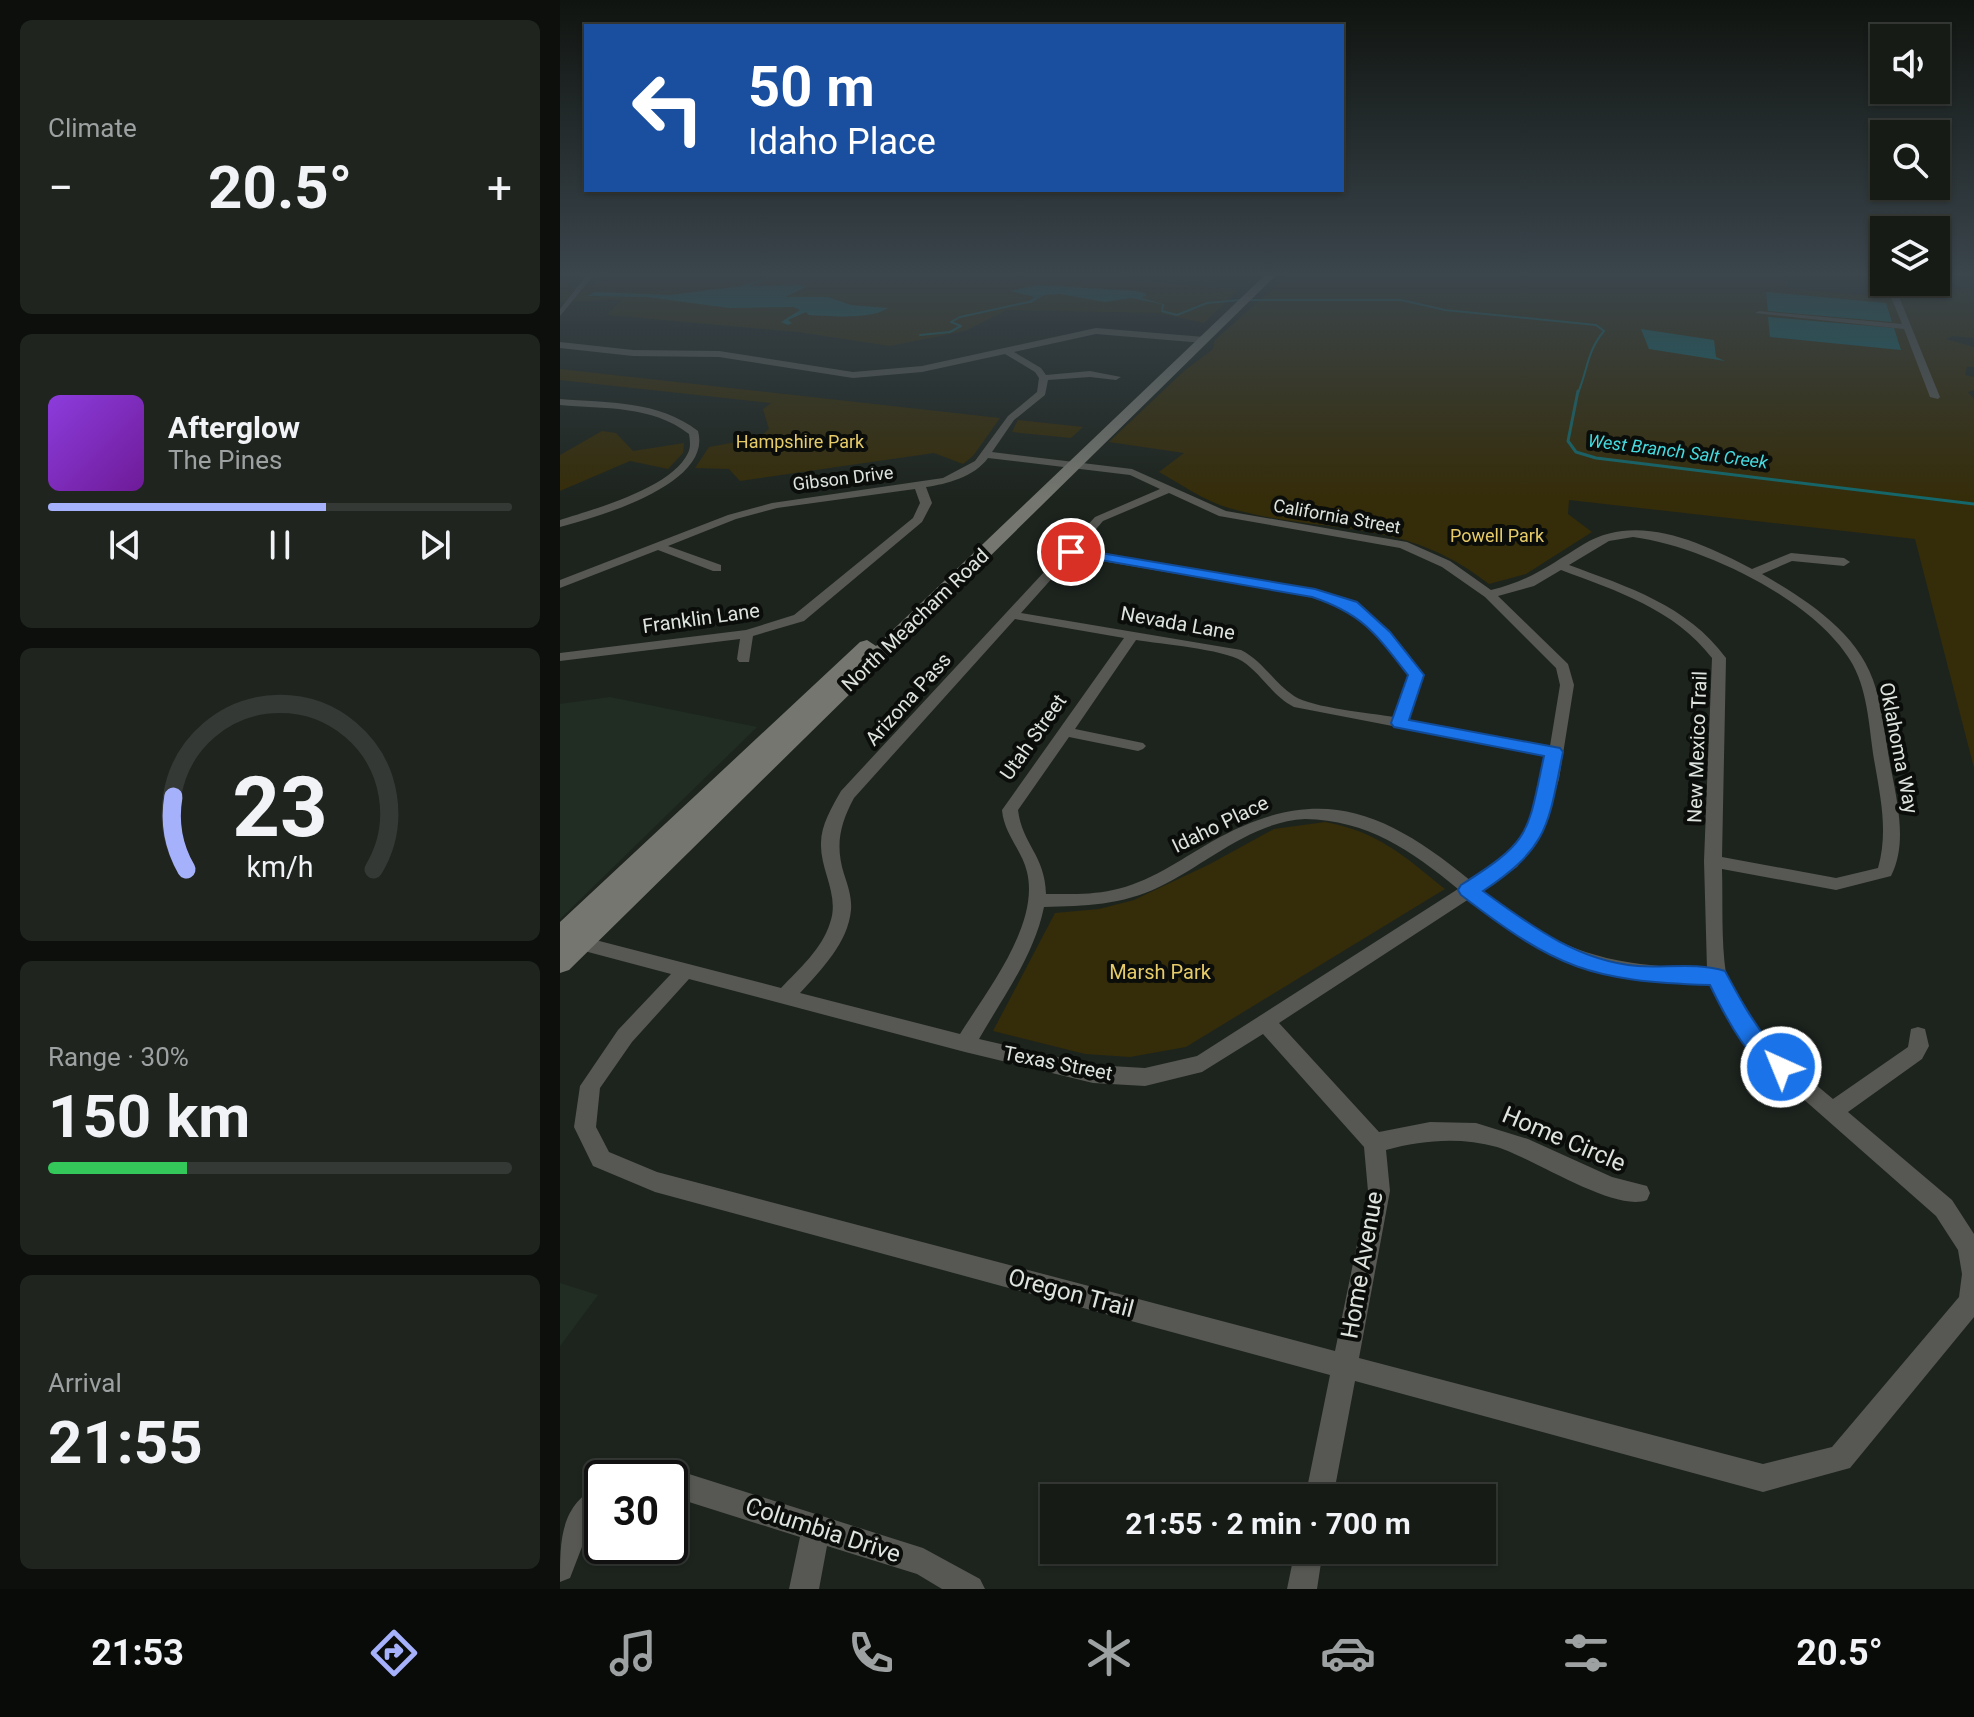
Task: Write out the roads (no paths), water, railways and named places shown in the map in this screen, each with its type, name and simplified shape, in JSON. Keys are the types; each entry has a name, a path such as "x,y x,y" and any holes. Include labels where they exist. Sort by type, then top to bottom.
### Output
{"main road":[{"name":"North Meacham Road","path":"560,963 570,940 1186,350"}],"street":[{"path":"607,350 719,354 853,375 895,373 1004,350"},
{"path":"1005,350 1038,370 1044,378 1090,374 1116,377"},
{"path":"1916,350 1935,397"},
{"name":"Gibson Drive","path":"560,584 732,517 776,505 920,487 960,475 987,455 1011,418 1039,398 1044,378"},
{"path":"560,402 666,415 683,421 694,433 694,452 683,468 663,482 560,524"},
{"path":"569,413 583,405"},
{"name":"California Street","path":"987,455 1132,472 1223,514 1403,545 1446,564 1489,594 1563,667 1567,685 1554,752"},
{"name":"Franklin Lane","path":"560,657 747,634 799,618 918,520 926,503 920,487"},
{"name":"Arizona Pass","path":"784,998 824,952 842,914 840,886 829,850 833,822 847,795 1099,519 1125,505 1170,489"},
{"name":"Oklahoma Way","path":"1561,566 1599,539 1614,534 1654,535 1751,574 1815,613 1843,638 1859,662 1866,679 1894,829 1892,853 1885,872 1836,884 1713,861"},
{"path":"660,547 717,568"},
{"path":"1071,552 1315,593 1352,605 1385,635 1416,675 1400,723"},
{"path":"1751,574 1791,557 1844,562"},
{"path":"1489,594 1530,583 1561,566"},
{"name":"New Mexico Trail","path":"1561,566 1683,618 1706,638 1719,658 1713,861 1717,977"},
{"name":"Nevada Lane","path":"1012,615 1236,653 1248,658 1282,697 1290,700 1554,752"},
{"path":"744,659 747,634"},
{"name":"Utah Street","path":"1039,901 1036,872 1010,826 1010,810 1133,635"},
{"path":"1064,731 1138,746"},
{"name":"Texas Street","path":"570,940 965,1044 1093,1074 1145,1077 1202,1063 1267,1024 1511,863 1527,847 1539,823 1554,752"},
{"name":"Idaho Place","path":"1039,901 1113,897 1166,875 1276,817 1319,814 1355,819 1414,845 1525,933 1559,952 1595,966 1634,974 1717,977"},
{"path":"965,1044 1031,928 1039,901"},
{"name":"Oregon Trail","path":"685,971 625,1036 590,1086 585,1127 601,1159 655,1182 1763,1478 1840,1458 1971,1302 1974,1274 1969,1247 1944,1208 1833,1111"},
{"path":"1717,977 1736,1015 1765,1053 1833,1111 1915,1053 1919,1046 1918,1035"},
{"path":"1267,1024 1375,1143"},
{"name":"Home Circle","path":"1375,1143 1416,1131 1472,1130 1518,1143 1620,1192 1639,1193"},
{"name":"Home Avenue","path":"1322,1484 1379,1191 1375,1143"},
{"name":"Columbia Drive","path":"688,1488 923,1562 970,1589"},
{"path":"560,1568 579,1517 584,1513"},
{"path":"804,1589 816,1527"},
{"path":"1302,1589 1306,1564"}],"water":[{"path":"1656,350 1715,350 1716,357 1725,361"}],"waterway":[{"name":"West Branch Salt Creek","path":"1578,393 1592,350"},
{"name":"West Branch Salt Creek","path":"1578,391 1568,441 1576,452 1596,458 1974,504"}],"park label":[{"name":"Hampshire Park","path":"800,441"},
{"name":"Powell Park","path":"1497,535"},
{"name":"Marsh Park","path":"1160,972"}]}
